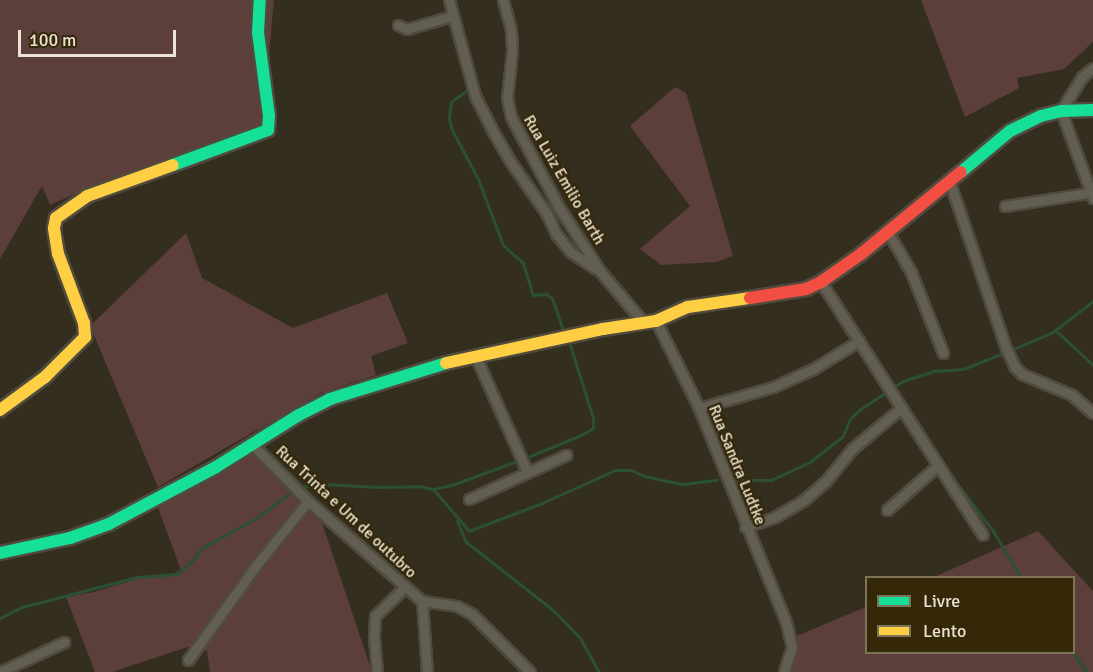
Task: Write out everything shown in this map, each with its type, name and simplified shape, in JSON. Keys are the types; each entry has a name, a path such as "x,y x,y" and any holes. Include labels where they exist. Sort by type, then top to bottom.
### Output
{"street":[{"path":"0,410 45,377 85,337 84,323 56,246 54,228 56,218 87,196 268,130 269,116 258,33 260,0"},
{"path":"449,0 475,96 510,161 547,214 557,235 571,252 600,271"},
{"name":"Rua Luiz Emilio Barth","path":"503,0 511,30 512,51 507,98 511,117 549,190 600,271 643,322"},
{"path":"398,25 407,29 452,16"},
{"path":"1061,111 1082,77 1093,68"},
{"path":"0,553 70,538 109,524 216,467 251,443 330,399 475,355 656,321 688,307 777,295 821,282 888,232 1010,131 1041,116 1061,111 1093,110"},
{"path":"1005,206 1092,194 1061,111"},
{"path":"950,180 1006,348 1015,367 1022,374 1066,392 1093,413"},
{"path":"888,232 911,273 943,353"},
{"path":"821,282 982,535"},
{"name":"Rua Sandra Ludtke","path":"656,321 699,408 745,527 786,622 792,647 784,672"},
{"path":"699,408 773,387 813,369 859,341"},
{"path":"475,355 527,471"},
{"path":"745,527 774,518 804,500 825,482 852,449 900,409"},
{"name":"Rua Trinta e Um de outubro","path":"251,443 308,501 422,601 457,606 472,614 530,672"},
{"path":"469,499 566,455"},
{"path":"887,510 937,466"},
{"path":"188,660 258,563 308,501"},
{"path":"377,672 375,616 405,586"},
{"path":"422,601 427,672"},
{"path":"0,672 64,642"}],"shaded area":[{"path":"0,0 274,0 269,54 276,117 273,130 85,203 75,194 50,205 42,186 0,259"},
{"path":"921,0 1093,0 1093,42 1064,69 1017,78 1019,88 965,117"},
{"path":"675,87 686,93 733,256 716,262 661,265 640,249 690,206 630,126"},
{"path":"186,233 202,278 293,328 387,293 408,343 371,356 376,375 323,392 158,487 90,326"},
{"path":"262,444 315,502 372,672 210,672 207,651 188,647 112,672 95,672 66,597 94,592 143,577 170,575 181,570 157,505"},
{"path":"1038,531 1093,591 1093,672 790,672 787,640 865,607 865,654 1075,654 1075,576 936,576"}],"waterway":[{"path":"470,88 451,102 449,119 452,130 478,179 503,245 523,263 533,295 546,294 552,298 564,332"},
{"path":"736,480 771,480 810,462 843,436 850,419 859,410 903,381 933,371 963,369 1011,350 1053,332 1093,301"},
{"path":"1055,330 1093,365"},
{"path":"530,456 593,428 593,418 570,345"},
{"path":"940,461 993,531 1020,576"},
{"path":"305,486 322,484 380,487 419,486 433,489 452,485 514,462"},
{"path":"433,489 469,531 542,503 615,470 631,470 644,476 683,484 717,480"},
{"path":"0,618 22,607 137,577 177,574 192,561 202,548 258,517 289,494"},
{"path":"457,521 466,542 553,610 580,638 599,672"},
{"path":"1074,654 1087,672"}],"traffic: fast":[{"path":"173,165 268,130 269,116 258,33 260,0"},
{"path":"961,172 1010,131 1041,116 1061,111 1093,110"},
{"path":"0,553 70,538 109,524 216,467 299,415 330,399 446,363"}],"traffic: slow":[{"path":"0,410 45,377 85,337 84,323 58,254 54,228 56,218 87,196 173,165"},
{"path":"446,363 603,329 656,321 688,307 750,298"}],"traffic: jam":[{"path":"750,298 806,289 821,282 861,254 961,172"}]}
